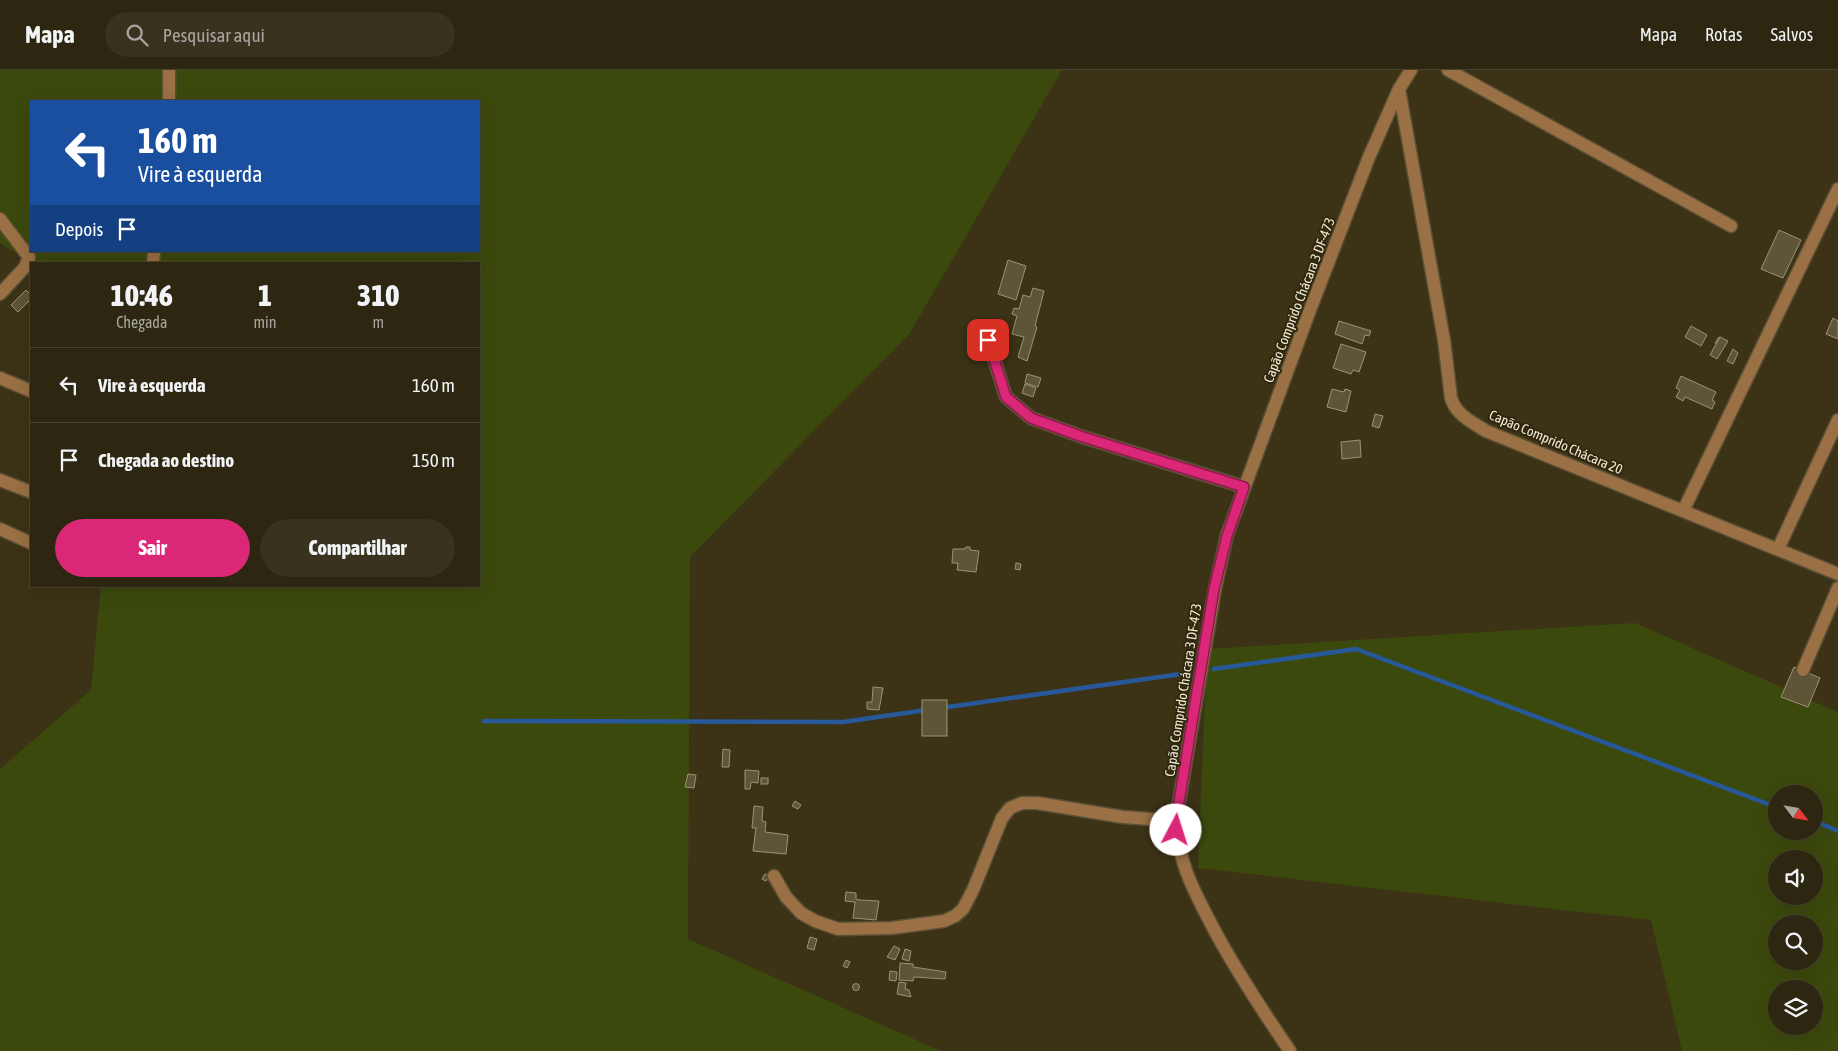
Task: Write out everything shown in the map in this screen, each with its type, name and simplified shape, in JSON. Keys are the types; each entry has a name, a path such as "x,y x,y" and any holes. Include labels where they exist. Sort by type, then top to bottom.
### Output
{"street":[{"path":"169,70 169,100"},
{"name":"Capão Comprido Chácara 3 DF-473","path":"1290,1051 1235,966 1192,888 1180,849 1176,830 1177,821 1214,589 1227,536 1369,157 1399,89 1411,70"},
{"path":"1448,70 1731,226"},
{"name":"Capão Comprido Chácara 20","path":"1399,89 1454,407 1459,413 1486,431 1838,574"},
{"path":"1683,511 1838,189"},
{"path":"0,219 33,260"},
{"path":"0,294 30,263"},
{"path":"988,340 1006,397 1031,418 1080,436 1244,487"},
{"path":"1,382 30,391"},
{"path":"1778,549 1838,420"},
{"path":"0,480 30,492"},
{"path":"0,529 30,543"},
{"path":"1803,670 1838,588"},
{"path":"774,876 786,898 801,913 815,921 838,929 892,928 944,921 955,916 963,908 973,890 1002,818 1010,808 1022,803 1037,803 1123,817 1177,821"}],"green space":[{"path":"0,70 1062,70 910,333 690,557 688,939 941,1051 0,1051 0,769 91,690 101,587 480,587 480,262 31,262 0,243"},
{"path":"1635,623 1838,712 1838,1051 1682,1051 1651,920 1198,868 1207,649"}],"building":[{"path":"1779,230 1801,240 1783,278 1761,269"},
{"path":"1008,260 1026,266 1016,300 998,294"},
{"path":"1033,288 1044,291 1035,326 1037,327 1027,361 1018,357 1024,337 1012,334 1017,316 1012,314 1014,308 1019,309 1023,295 1030,297"},
{"path":"26,290 30,294 30,300 18,312 11,305"},
{"path":"1833,318 1838,321 1838,339 1826,334"},
{"path":"1339,321 1371,331 1369,336 1365,335 1362,344 1335,334"},
{"path":"1691,326 1707,335 1701,346 1685,337"},
{"path":"1719,337 1724,340 1720,346 1715,343"},
{"path":"1720,337 1728,341 1717,359 1710,355"},
{"path":"1341,344 1366,352 1359,372 1353,370 1351,374 1333,368"},
{"path":"1733,349 1738,353 1733,364 1727,361"},
{"path":"1027,374 1041,378 1038,387 1025,383"},
{"path":"1681,376 1716,392 1712,400 1715,402 1712,409 1685,397 1683,401 1676,397 1680,390 1676,388"},
{"path":"1025,384 1036,388 1033,397 1022,393"},
{"path":"1332,389 1344,392 1345,389 1351,391 1346,412 1327,407"},
{"path":"1375,414 1383,416 1379,428 1372,426"},
{"path":"1360,440 1361,457 1342,459 1341,442"},
{"path":"970,547 970,550 979,551 976,572 957,570 958,563 952,563 953,549 965,549"},
{"path":"1016,563 1021,564 1020,570 1015,569"},
{"path":"1794,667 1820,678 1808,707 1781,697"},
{"path":"873,687 883,688 879,710 867,709 867,702 872,702"},
{"path":"922,700 947,700 947,736 922,736"},
{"path":"723,749 730,750 729,767 722,767"},
{"path":"745,770 759,771 758,783 751,782 750,789 745,789"},
{"path":"688,774 696,775 694,788 685,787"},
{"path":"761,778 768,778 768,784 761,784"},
{"path":"795,801 801,805 798,809 792,806"},
{"path":"754,806 763,807 762,821 766,822 765,832 788,835 786,854 753,851 756,828 752,828"},
{"path":"765,874 769,876 766,881 762,879"},
{"path":"846,892 856,893 856,899 879,901 876,920 853,918 855,902 845,901"},
{"path":"810,937 817,939 814,950 807,948"},
{"path":"894,946 900,949 895,960 887,957"},
{"path":"905,949 911,951 909,961 902,959"},
{"path":"846,960 850,962 847,968 843,966"},
{"path":"900,963 913,964 913,967 946,972 945,979 914,977 913,981 899,980"},
{"path":"890,971 897,972 896,981 889,980"},
{"path":"899,982 906,983 905,989 909,990 911,997 897,994"},
{"path":"856,984 859,987 856,990 853,987"}],"waterway":[{"path":"1214,669 1356,649 1768,804"},
{"path":"941,708 1188,673"},
{"path":"484,721 843,722 926,710"},
{"path":"1823,825 1838,831"}],"route":[{"path":"988,340 1006,397 1031,418 1080,436 1244,487 1227,536 1214,589 1177,814 1176,830"}]}
